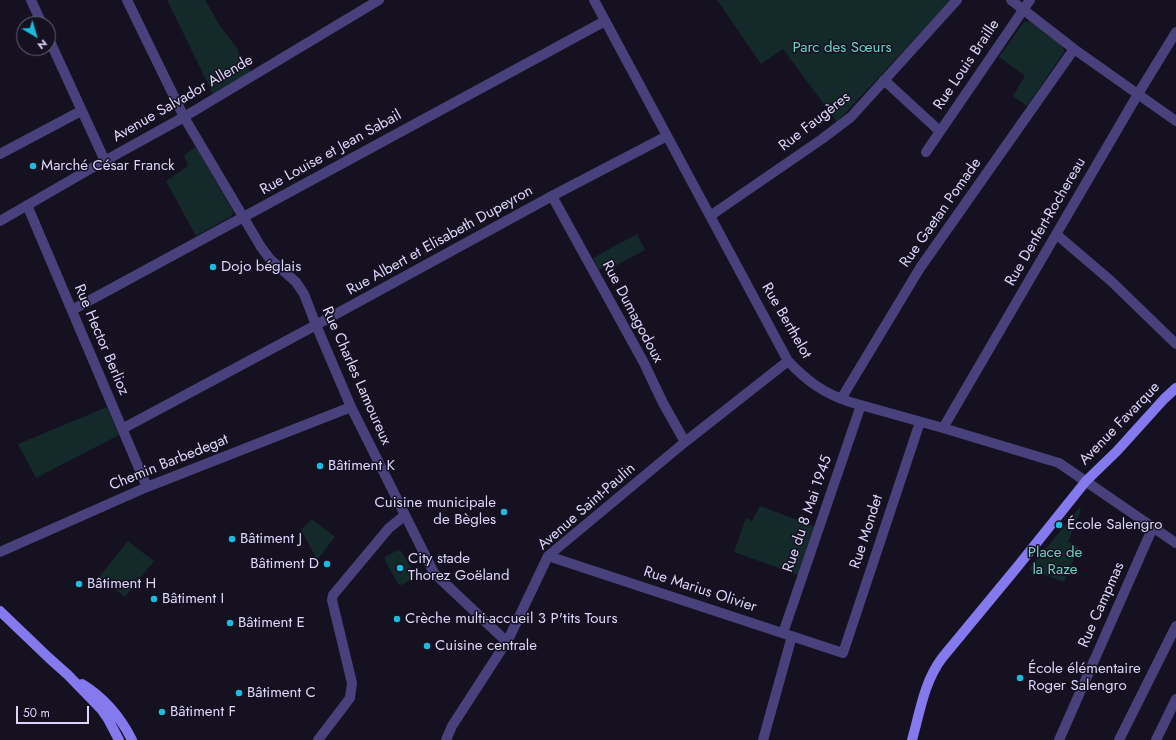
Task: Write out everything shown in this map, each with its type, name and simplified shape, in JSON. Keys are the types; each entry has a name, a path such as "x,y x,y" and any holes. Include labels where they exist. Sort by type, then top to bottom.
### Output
{"street":[{"path":"31,0 38,16"},
{"name":"Rue Charles Lamoureux","path":"127,0 184,117 243,218 265,253 296,282 304,294 350,407 434,573 507,642"},
{"name":"Avenue Salvador Allende","path":"0,221 184,117 379,0"},
{"name":"Rue Berthelot","path":"594,0 788,361 801,375 813,384 841,399 1059,462 1176,543"},
{"name":"Rue Faugères","path":"710,216 822,139 851,117 957,0"},
{"path":"1011,0 1074,48 1176,120"},
{"name":"Rue Louis Braille","path":"926,152 1030,0"},
{"name":"Rue Louise et Jean Sabail","path":"72,310 605,22"},
{"name":"Rue Denfert-Rochereau","path":"943,428 1138,94 1176,32"},
{"name":"Rue Gaetan Pomade","path":"841,399 920,268 1074,48"},
{"path":"56,55 104,161"},
{"name":"Rue Louis Braille","path":"884,80 938,130 942,128"},
{"path":"0,154 81,111"},
{"name":"Rue Albert et Elisabeth Dupeyron","path":"122,429 552,196 667,136"},
{"name":"Rue Dumagodoux","path":"552,196 644,364 663,404 685,442"},
{"name":"Rue Hector Berlioz","path":"26,205 147,487"},
{"path":"1056,234 1111,280 1176,344"},
{"name":"Avenue Saint-Paulin","path":"446,740 452,726 507,642 548,556 685,442 788,361"},
{"name":"Avenue Favarque","path":"912,740 922,700 935,667 1086,481 1120,448 1176,388"},
{"name":"Rue du 8 Mai 1945","path":"763,740 788,635 861,405"},
{"name":"Chemin Barbedegat","path":"0,552 147,487 350,407"},
{"name":"Rue Mondet","path":"843,652 920,422"},
{"path":"318,740 350,698 352,692 352,683 332,600 334,595 389,528 404,516"},
{"name":"Rue Campmas","path":"1059,740 1153,527"},
{"name":"Rue Marius Olivier","path":"548,556 843,652"},
{"path":"0,611 68,675 101,709 119,740"},
{"path":"1119,740 1176,626"},
{"path":"68,675 91,689 108,704 123,722 132,740"},
{"path":"1156,740 1176,699"}],"green space":[{"path":"167,0 205,0 220,26 237,48 240,56 251,71 213,94"},
{"name":"Parc des Sœurs","path":"717,0 951,0 837,122 783,49 761,64"},
{"path":"1032,21 1063,44 1064,52 1027,106 1013,96 1025,76 999,57 1024,22"},
{"path":"196,147 233,211 232,216 196,236 166,181 188,166 184,155"},
{"path":"637,234 645,250 615,266 613,263 599,270 593,258"},
{"path":"107,407 119,435 36,478 18,444"},
{"path":"760,506 814,526 798,575 734,552 746,518 752,521"},
{"name":"Place de la Raze","path":"1079,508 1081,510 1068,542 1079,547 1064,582 1029,569"},
{"path":"312,519 335,537 317,560 301,530"},
{"path":"128,541 154,561 125,597 99,577"},
{"name":"City stade Thorez Goëland","path":"398,550 401,551 415,575 414,578 402,585 398,584 385,560 385,557"}],"place":[{"name":"Marché César Franck","path":"33,166"},
{"name":"Dojo béglais","path":"213,267"},
{"name":"Bâtiment K","path":"320,466"},
{"name":"Cuisine municipale de Bègles","path":"504,512"},
{"name":"École Salengro","path":"1059,525"},
{"name":"Bâtiment J","path":"232,539"},
{"name":"Bâtiment D","path":"327,564"},
{"name":"City stade Thorez Goëland","path":"400,568"},
{"name":"Bâtiment H","path":"79,584"},
{"name":"Bâtiment I","path":"154,599"},
{"name":"Crèche multi-accueil 3 P'tits Tours","path":"397,619"},
{"name":"Bâtiment E","path":"230,623"},
{"name":"Cuisine centrale","path":"427,646"},
{"name":"École élémentaire Roger Salengro","path":"1020,678"},
{"name":"Bâtiment C","path":"239,693"},
{"name":"Bâtiment F","path":"162,712"}]}
